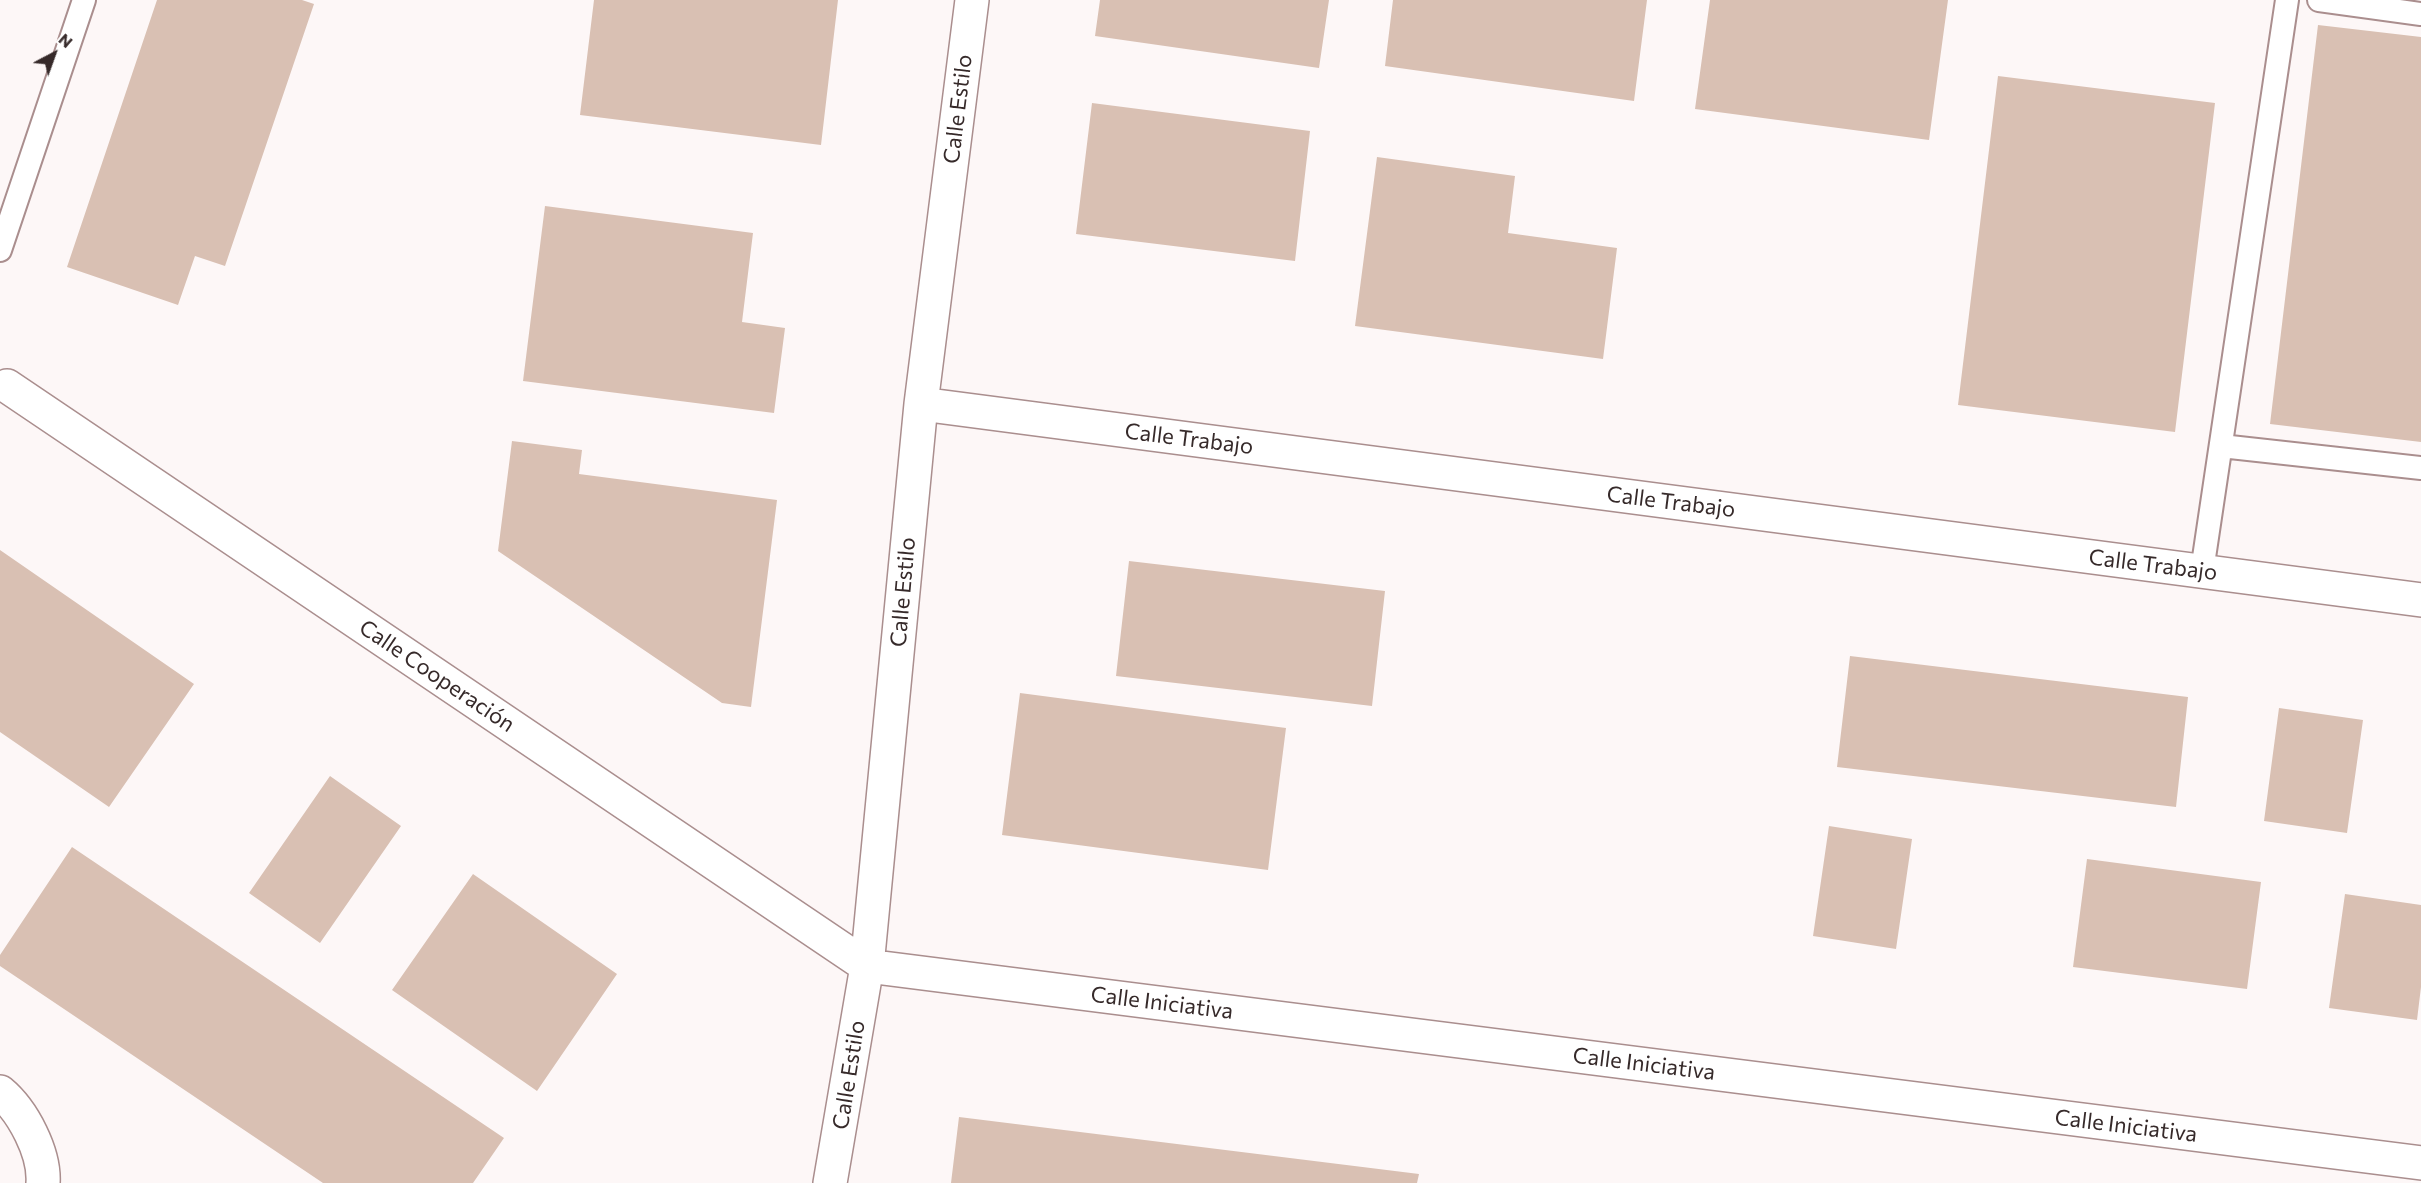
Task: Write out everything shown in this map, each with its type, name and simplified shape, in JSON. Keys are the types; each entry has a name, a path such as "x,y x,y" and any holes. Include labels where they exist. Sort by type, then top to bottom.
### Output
{"street":[{"name":"Calle Estilo","path":"830,1183 867,966 921,404 972,0"},
{"name":"Calle Cooperación","path":"7,386 867,966"},
{"name":"Calle Trabajo","path":"921,404 2421,600"},
{"name":"Calle Iniciativa","path":"867,966 2421,1163"},
{"path":"0,1092 11,1101 33,1136 47,1181"}],"lane":[{"path":"0,250 84,0"},
{"path":"2202,571 2287,0"},
{"path":"2319,0 2421,15"},
{"path":"2221,446 2421,468"}],"building":[{"path":"157,0 302,0 314,4 225,266 195,256 178,305 67,267"},
{"path":"594,0 838,0 821,145 580,115"},
{"path":"1100,0 1329,0 1319,68 1095,36"},
{"path":"1393,0 1647,0 1634,101 1385,66"},
{"path":"1710,0 1948,0 1929,140 1695,109"},
{"path":"2318,25 2421,37 2421,442 2270,424"},
{"path":"1998,76 2215,103 2175,432 1958,405"},
{"path":"1092,103 1310,131 1295,261 1076,234"},
{"path":"1377,157 1515,176 1508,233 1617,248 1603,359 1355,326"},
{"path":"545,206 753,233 742,322 785,328 774,413 523,381"},
{"path":"512,441 582,450 579,474 777,500 751,707 722,703 498,551"},
{"path":"0,550 194,684 109,807 0,732"},
{"path":"1129,561 1385,591 1372,706 1116,676"},
{"path":"1850,656 2188,697 2176,807 1837,767"},
{"path":"1020,693 1286,728 1268,870 1002,835"},
{"path":"2279,708 2363,720 2347,833 2264,821"},
{"path":"330,776 401,826 320,943 249,893"},
{"path":"1829,826 1912,839 1896,949 1813,936"},
{"path":"72,847 504,1138 473,1183 323,1183 0,966 0,955"},
{"path":"2087,859 2261,882 2247,989 2073,967"},
{"path":"473,874 617,974 537,1091 392,990"},
{"path":"2345,894 2421,905 2421,987 2417,1020 2329,1008"},
{"path":"959,1117 1419,1174 1417,1183 951,1183"}]}
